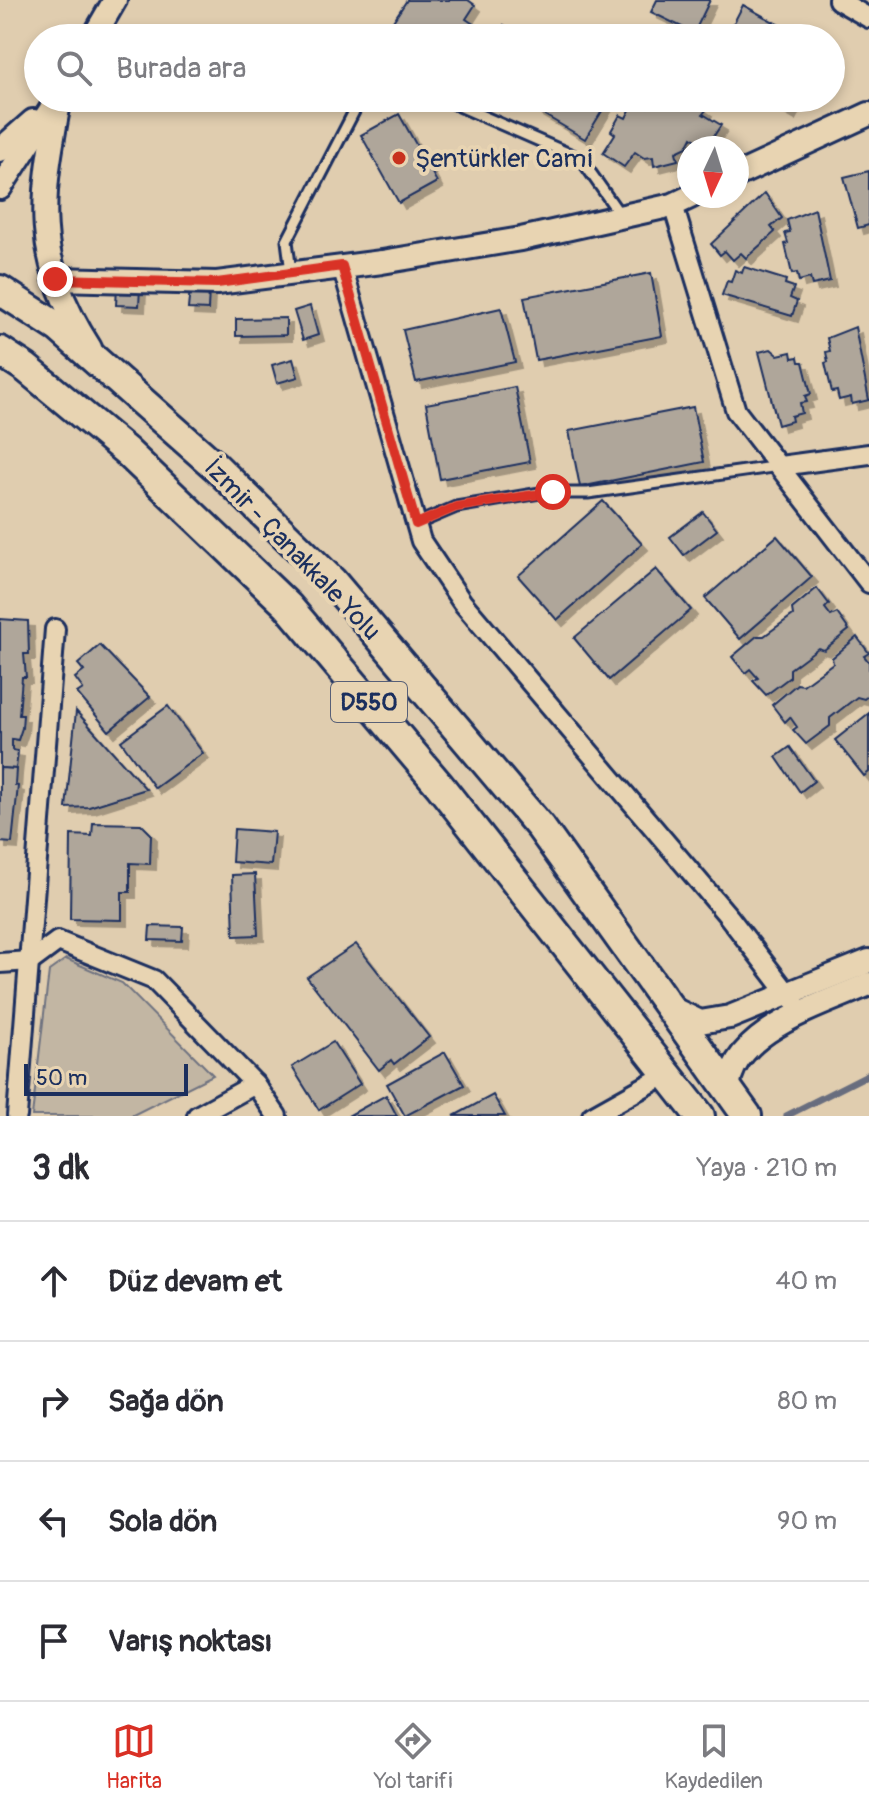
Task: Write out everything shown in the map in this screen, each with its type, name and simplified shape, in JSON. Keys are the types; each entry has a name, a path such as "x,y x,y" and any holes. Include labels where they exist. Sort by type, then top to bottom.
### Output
{"highway":[{"name":"İzmir - Çanakkale Yolu","path":"0,290 59,328 215,466 332,581 541,828 736,1102"},
{"name":"İzmir - Çanakkale Yolu","path":"0,351 26,368 126,451 288,606 440,786 694,1109"}],"street":[{"path":"101,24 115,0"},
{"path":"838,0 869,18"},
{"path":"0,150 42,112"},
{"path":"0,188 49,112"},
{"path":"56,112 46,175 43,230 55,279 67,309 101,366"},
{"path":"749,169 869,114"},
{"path":"55,279 217,283 521,239 677,202"},
{"path":"685,208 736,411 869,583"},
{"path":"342,266 421,541 462,602 729,917 804,1013"},
{"path":"780,466 869,454"},
{"path":"17,1116 55,629"},
{"path":"0,963 31,961 58,941 154,980 255,1084 277,1116"},
{"path":"667,1006 700,1022 730,1017 869,961"},
{"path":"736,1102 728,1078 735,1062 767,1030 869,984"},
{"path":"592,1116 667,1074"},
{"path":"197,1116 255,1084"}],"lane":[{"path":"292,273 287,241 354,112"},
{"path":"473,112 581,159 621,216"},
{"path":"416,524 456,507 540,493 588,493 780,466"}],"shaded area":[{"path":"66,959 122,983 213,1075 131,1116 32,1116 49,971"}],"building":[{"path":"407,0 468,0 475,5 466,19 474,24 391,24"},
{"path":"657,0 710,0 698,24 676,24 651,12"},
{"path":"743,5 778,24 733,24"},
{"path":"539,112 601,112 585,139"},
{"path":"629,112 704,112 703,114 721,125 714,136 677,136 677,160 654,166 653,157 644,158 635,152 624,167 603,153 615,134 611,131 620,115 626,118"},
{"name":"Şentürkler Cami","path":"399,114 437,182 399,203 361,135"},
{"path":"869,171 869,225 858,228 844,177"},
{"path":"765,193 782,218 771,227 775,232 746,258 741,253 733,260 725,251 720,255 711,244"},
{"path":"815,209 830,281 812,285 810,278 799,281 797,273 792,274 785,233 790,232 787,220"},
{"path":"744,267 786,280 785,284 794,287 790,298 797,301 792,316 722,295 735,270 742,273"},
{"path":"651,273 662,336 536,360 524,297"},
{"path":"117,287 140,288 139,306 116,305"},
{"path":"190,288 209,289 208,310 188,309"},
{"path":"310,306 318,335 303,340 294,311"},
{"path":"501,308 515,362 416,382 403,330"},
{"path":"286,318 286,335 236,336 236,319"},
{"path":"855,327 869,400 852,404 851,397 839,400 837,391 832,392 825,363 828,362 826,352 830,351 827,338"},
{"path":"771,349 778,355 791,352 792,358 798,357 799,362 803,362 811,394 805,396 807,402 800,403 802,413 791,416 792,421 778,425 759,352"},
{"path":"293,359 298,377 277,383 272,365"},
{"path":"515,387 530,462 440,479 426,404"},
{"path":"693,407 704,462 580,487 569,431"},
{"path":"603,501 642,544 557,620 518,576"},
{"path":"703,512 717,530 684,555 670,537"},
{"path":"777,536 812,577 740,639 705,598"},
{"path":"656,569 691,610 609,680 574,638"},
{"path":"817,588 829,604 825,608 831,616 837,613 849,630 824,650 818,648 790,669 790,677 766,695 753,681 758,678 750,669 745,673 732,657 757,636 764,636 793,615 792,609"},
{"path":"0,619 28,621 29,654 24,654 26,677 22,677 19,715 23,715 22,728 18,740 12,739 12,750 18,751 16,769 0,768"},
{"path":"857,637 869,653 864,656 869,662 869,695 864,699 857,697 830,718 830,726 806,744 793,730 797,727 790,717 785,722 772,705 797,684 803,685 833,663 832,658"},
{"path":"100,645 150,697 109,731 77,693 83,689 75,678 84,671 78,664"},
{"path":"168,706 203,753 155,788 121,741"},
{"path":"76,711 146,789 89,807 66,808"},
{"path":"869,713 869,772 864,776 835,740"},
{"path":"790,747 814,781 800,792 776,757"},
{"path":"0,768 16,769 15,785 18,786 12,843 0,842"},
{"path":"93,823 141,824 151,834 150,864 130,863 130,892 122,892 122,920 70,919 71,835 92,836"},
{"path":"234,829 274,832 271,865 232,862"},
{"path":"255,874 258,935 234,936 232,875"},
{"path":"150,926 183,927 182,941 149,940"},
{"path":"356,944 429,1037 394,1064 391,1060 379,1070 307,977"},
{"path":"333,1042 360,1084 319,1110 292,1067"},
{"path":"445,1052 464,1085 405,1116 387,1084"},
{"path":"386,1095 397,1116 348,1116"},
{"path":"493,1095 505,1116 454,1116"}],"waterway":[{"path":"786,1116 869,1074"}],"place":[{"name":"Şentürkler Cami","path":"399,158"}],"route":[{"path":"55,279 217,283 342,266 416,524 456,507 553,492"}]}
